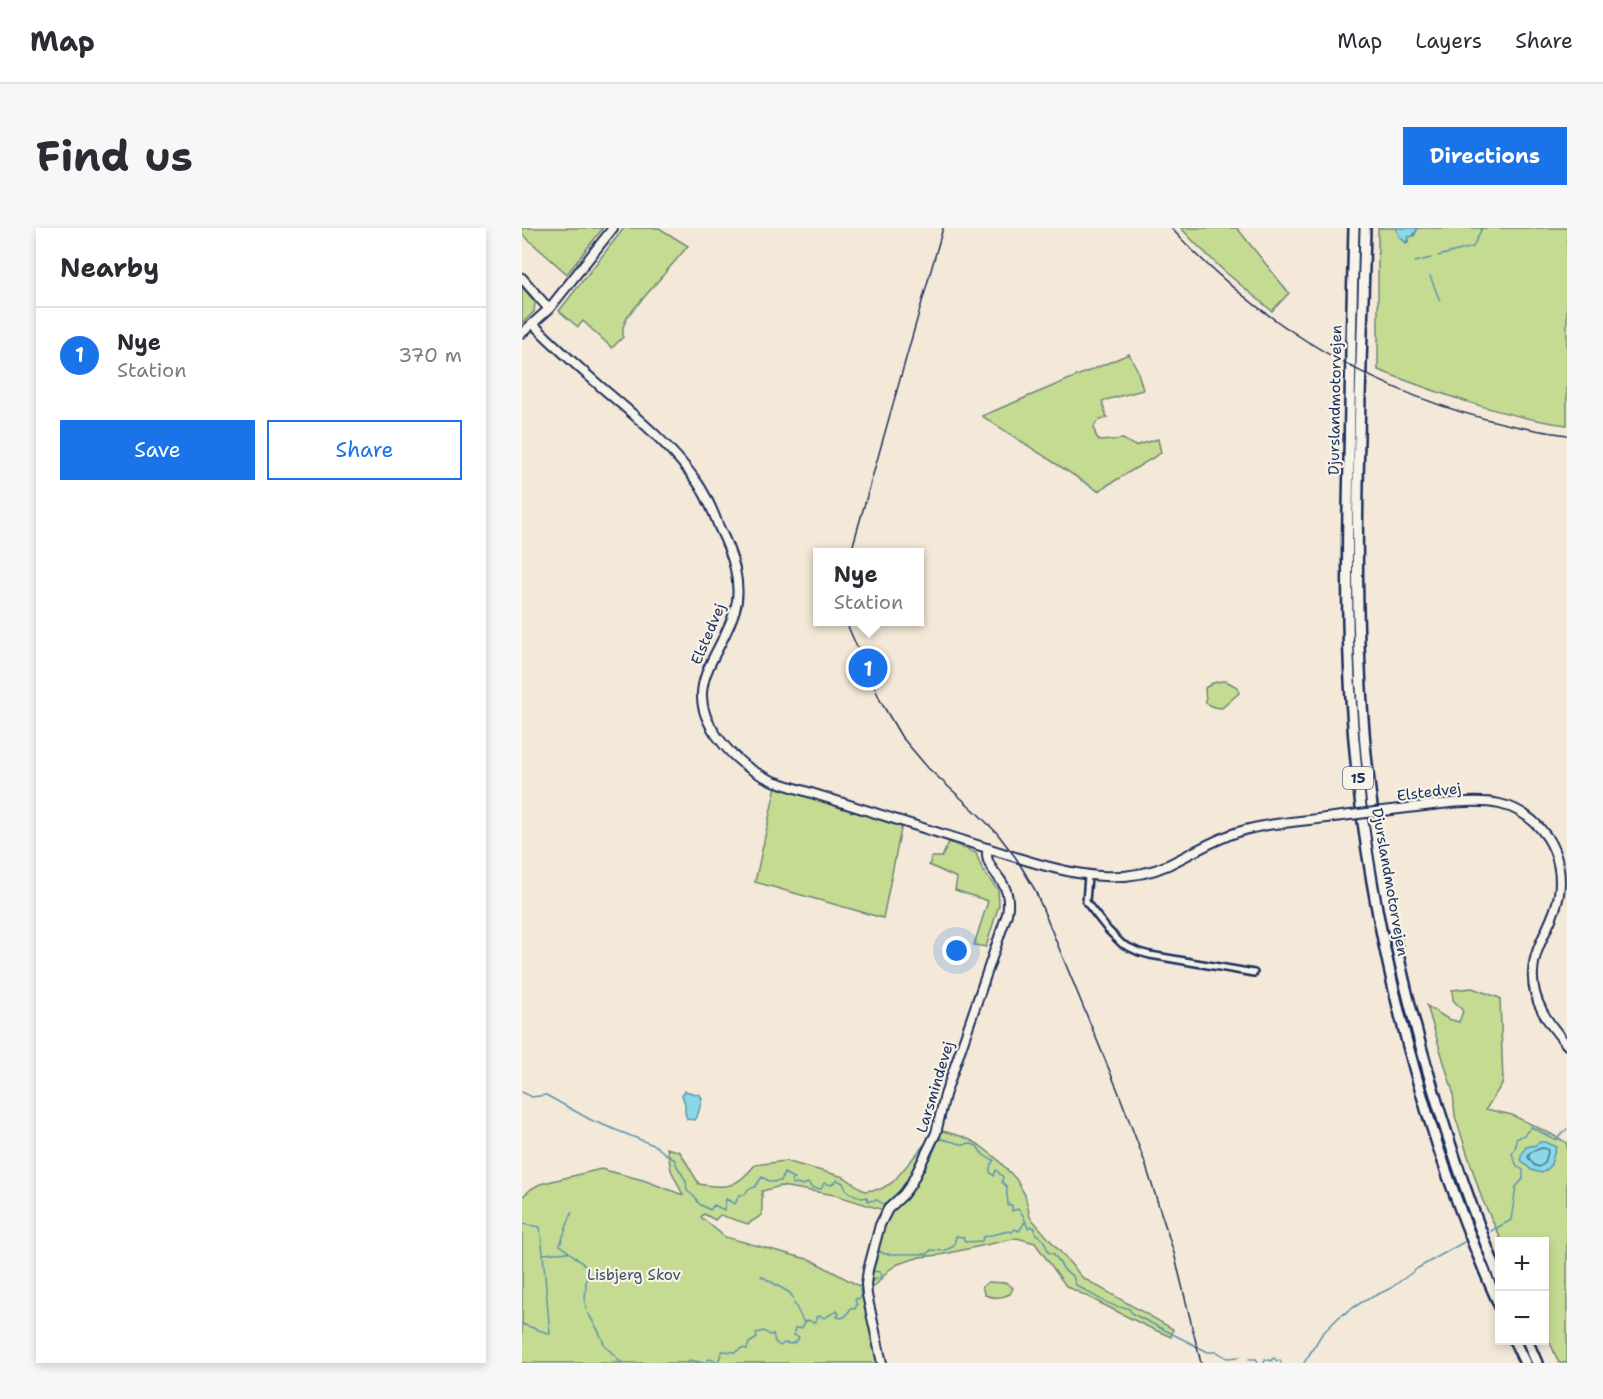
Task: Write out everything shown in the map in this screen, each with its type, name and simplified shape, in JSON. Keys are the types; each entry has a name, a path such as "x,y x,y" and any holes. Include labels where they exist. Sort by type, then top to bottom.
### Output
{"highway":[{"name":"Djurslandmotorvejen","path":"1354,228 1347,630 1354,747 1364,826 1384,943 1413,1062 1448,1178 1495,1295"},
{"name":"Djurslandmotorvejen","path":"1365,228 1358,588 1362,698 1371,796 1393,930 1423,1058 1458,1173 1495,1267"},
{"path":"1516,1345 1525,1363"},
{"path":"1529,1345 1537,1363"}],"street":[{"path":"522,333 549,309 613,228"},
{"path":"522,278 549,309"},
{"name":"Elstedvej","path":"533,324 660,438 697,482 707,498 730,553 738,596 735,609 706,673 702,701 709,723 726,750 739,762 773,781 988,849 1054,869 1106,877 1146,872 1166,866 1213,842 1238,832 1261,827 1463,802 1498,803 1525,814 1542,830 1553,848 1560,883 1554,915 1535,955 1533,974 1542,1011 1567,1045"},
{"name":"Larsmindevej","path":"882,1363 867,1295 868,1270 883,1216 910,1184 936,1133 945,1095 1006,914 1008,896 1004,885 990,865 986,854 988,849"},
{"path":"1088,876 1086,902 1122,944 1150,956 1254,973"}],"green space":[{"path":"522,228 603,228 567,274 522,234"},
{"path":"624,228 659,228 688,246 628,316 623,327 623,337 612,348 583,321 578,327 559,311"},
{"path":"1181,228 1237,228 1289,293 1272,311 1224,271"},
{"path":"1378,228 1397,228 1408,242 1408,237 1414,236 1418,228 1567,228 1567,425 1495,410 1378,370"},
{"path":"522,287 535,302 534,312 522,323"},
{"path":"1129,354 1137,369 1143,390 1102,401 1107,418 1096,423 1095,434 1100,441 1123,439 1135,446 1158,439 1161,453 1098,491 982,416"},
{"path":"1222,681 1237,687 1239,693 1222,708 1206,703 1205,688"},
{"path":"776,786 902,824 883,918 755,882"},
{"path":"949,842 976,853 983,871 998,890 999,905 986,947 974,945 988,901 955,890 957,878 929,865 932,857 942,857"},
{"path":"1472,988 1500,998 1503,1082 1486,1109 1512,1115 1567,1143 1567,1363 1559,1363 1549,1340 1549,1237 1500,1237 1482,1199 1455,1116 1453,1092 1427,1006 1448,1019 1459,1022 1463,1011 1453,1000 1452,990"},
{"path":"939,1130 964,1137 978,1144 996,1158 1016,1179 1025,1195 1030,1217 1083,1278 1173,1329 1171,1337 1066,1286 1035,1243 1017,1238 940,1255 920,1257 898,1264 889,1270 874,1287 868,1286 885,1217 909,1193"},
{"name":"Lisbjerg Skov","path":"924,1145 928,1147 901,1193 883,1210 835,1195 781,1186 762,1191 762,1215 748,1224 720,1215 715,1220 704,1214 701,1217 725,1237 811,1260 863,1288 879,1363 522,1363 522,1197 540,1184 601,1169 643,1180 683,1195 671,1170 667,1148 680,1152 699,1184 730,1185 742,1178 755,1165 785,1161 844,1177 865,1191 881,1189 893,1182"},
{"path":"988,1282 1007,1283 1013,1288 1010,1294 992,1297 985,1295 982,1287"}],"water":[{"path":"1397,228 1418,228 1413,236 1408,237 1406,243 1399,236"},
{"path":"685,1091 700,1095 702,1098 694,1120 687,1119 685,1113 682,1095"},
{"path":"1540,1142 1556,1147 1550,1167 1542,1173 1531,1170 1521,1160 1526,1147"}],"waterway":[{"path":"1438,256 1473,247 1482,228"},
{"path":"1415,262 1431,258"},
{"path":"1430,276 1440,301"},
{"path":"522,1092 532,1097 546,1095 591,1120 656,1146 675,1160 686,1181 687,1191 695,1197 699,1204 710,1210 714,1205 724,1210 726,1199 735,1204 739,1195 745,1195 748,1189 755,1187 762,1177 771,1182 781,1181 784,1173 795,1179 791,1180 793,1184 808,1183 812,1188 821,1189 824,1183 831,1185 837,1180 843,1183 851,1194 862,1198 867,1197 868,1201 877,1200 883,1204 900,1191"},
{"path":"1491,1231 1511,1220 1516,1187 1523,1179 1523,1170 1517,1166 1512,1154 1516,1146 1516,1139 1524,1135 1531,1127 1556,1140 1567,1129"},
{"path":"938,1138 977,1146 984,1155 994,1160 990,1172 994,1176 996,1170 1003,1177 1002,1182 1007,1187 1008,1206 1012,1205 1012,1211 1018,1209 1028,1228 1031,1226 1035,1228 1035,1233 1044,1241 1048,1252 1054,1254 1065,1271 1073,1276 1076,1285 1108,1303 1128,1308 1133,1314 1208,1352 1217,1352 1227,1358 1240,1357"},
{"path":"911,1192 918,1183 924,1165 932,1155 939,1138"},
{"path":"569,1252 560,1245 572,1212"},
{"path":"870,1282 881,1277 880,1272 873,1271 879,1251 885,1254 928,1254 931,1250 944,1251 954,1246 956,1236 963,1237 965,1242 982,1241 983,1237 1012,1232 1015,1229 1019,1231 1025,1222"},
{"path":"522,1224 540,1227 543,1253"},
{"path":"1304,1363 1322,1334 1339,1317 1362,1302 1391,1288 1418,1268 1464,1242"},
{"path":"522,1324 550,1334 543,1254 569,1252 587,1267 586,1309"},
{"path":"761,1276 790,1293 793,1298"},
{"path":"688,1363 689,1360 705,1363 709,1359 718,1362 722,1351 735,1352 742,1348 747,1349 749,1343 757,1338 756,1333 764,1331 770,1335 773,1334 775,1342 780,1346 784,1343 791,1344 799,1337 794,1335 795,1328 802,1328 805,1322 809,1320 813,1323 816,1317 824,1318 837,1311 839,1314 837,1317 841,1318 846,1316 851,1308 855,1309 857,1305 855,1300 861,1297 860,1289"},
{"path":"794,1303 804,1323"},
{"path":"588,1313 605,1346 622,1363"},
{"path":"867,1313 878,1363"},
{"path":"1264,1363 1265,1359 1272,1361 1274,1358 1277,1361 1280,1360 1281,1363"},
{"path":"1249,1359 1256,1359 1259,1363"}],"tram line":[{"path":"852,548 943,228"},
{"path":"1171,228 1212,269 1255,305 1302,338 1351,366 1402,391 1455,410 1510,425 1567,435"},
{"path":"848,626 881,702 901,736 928,768 997,833 1016,858 1035,890 1144,1160 1174,1253 1201,1363"}],"place":[{"name":"Nye","path":"868,668"}]}
